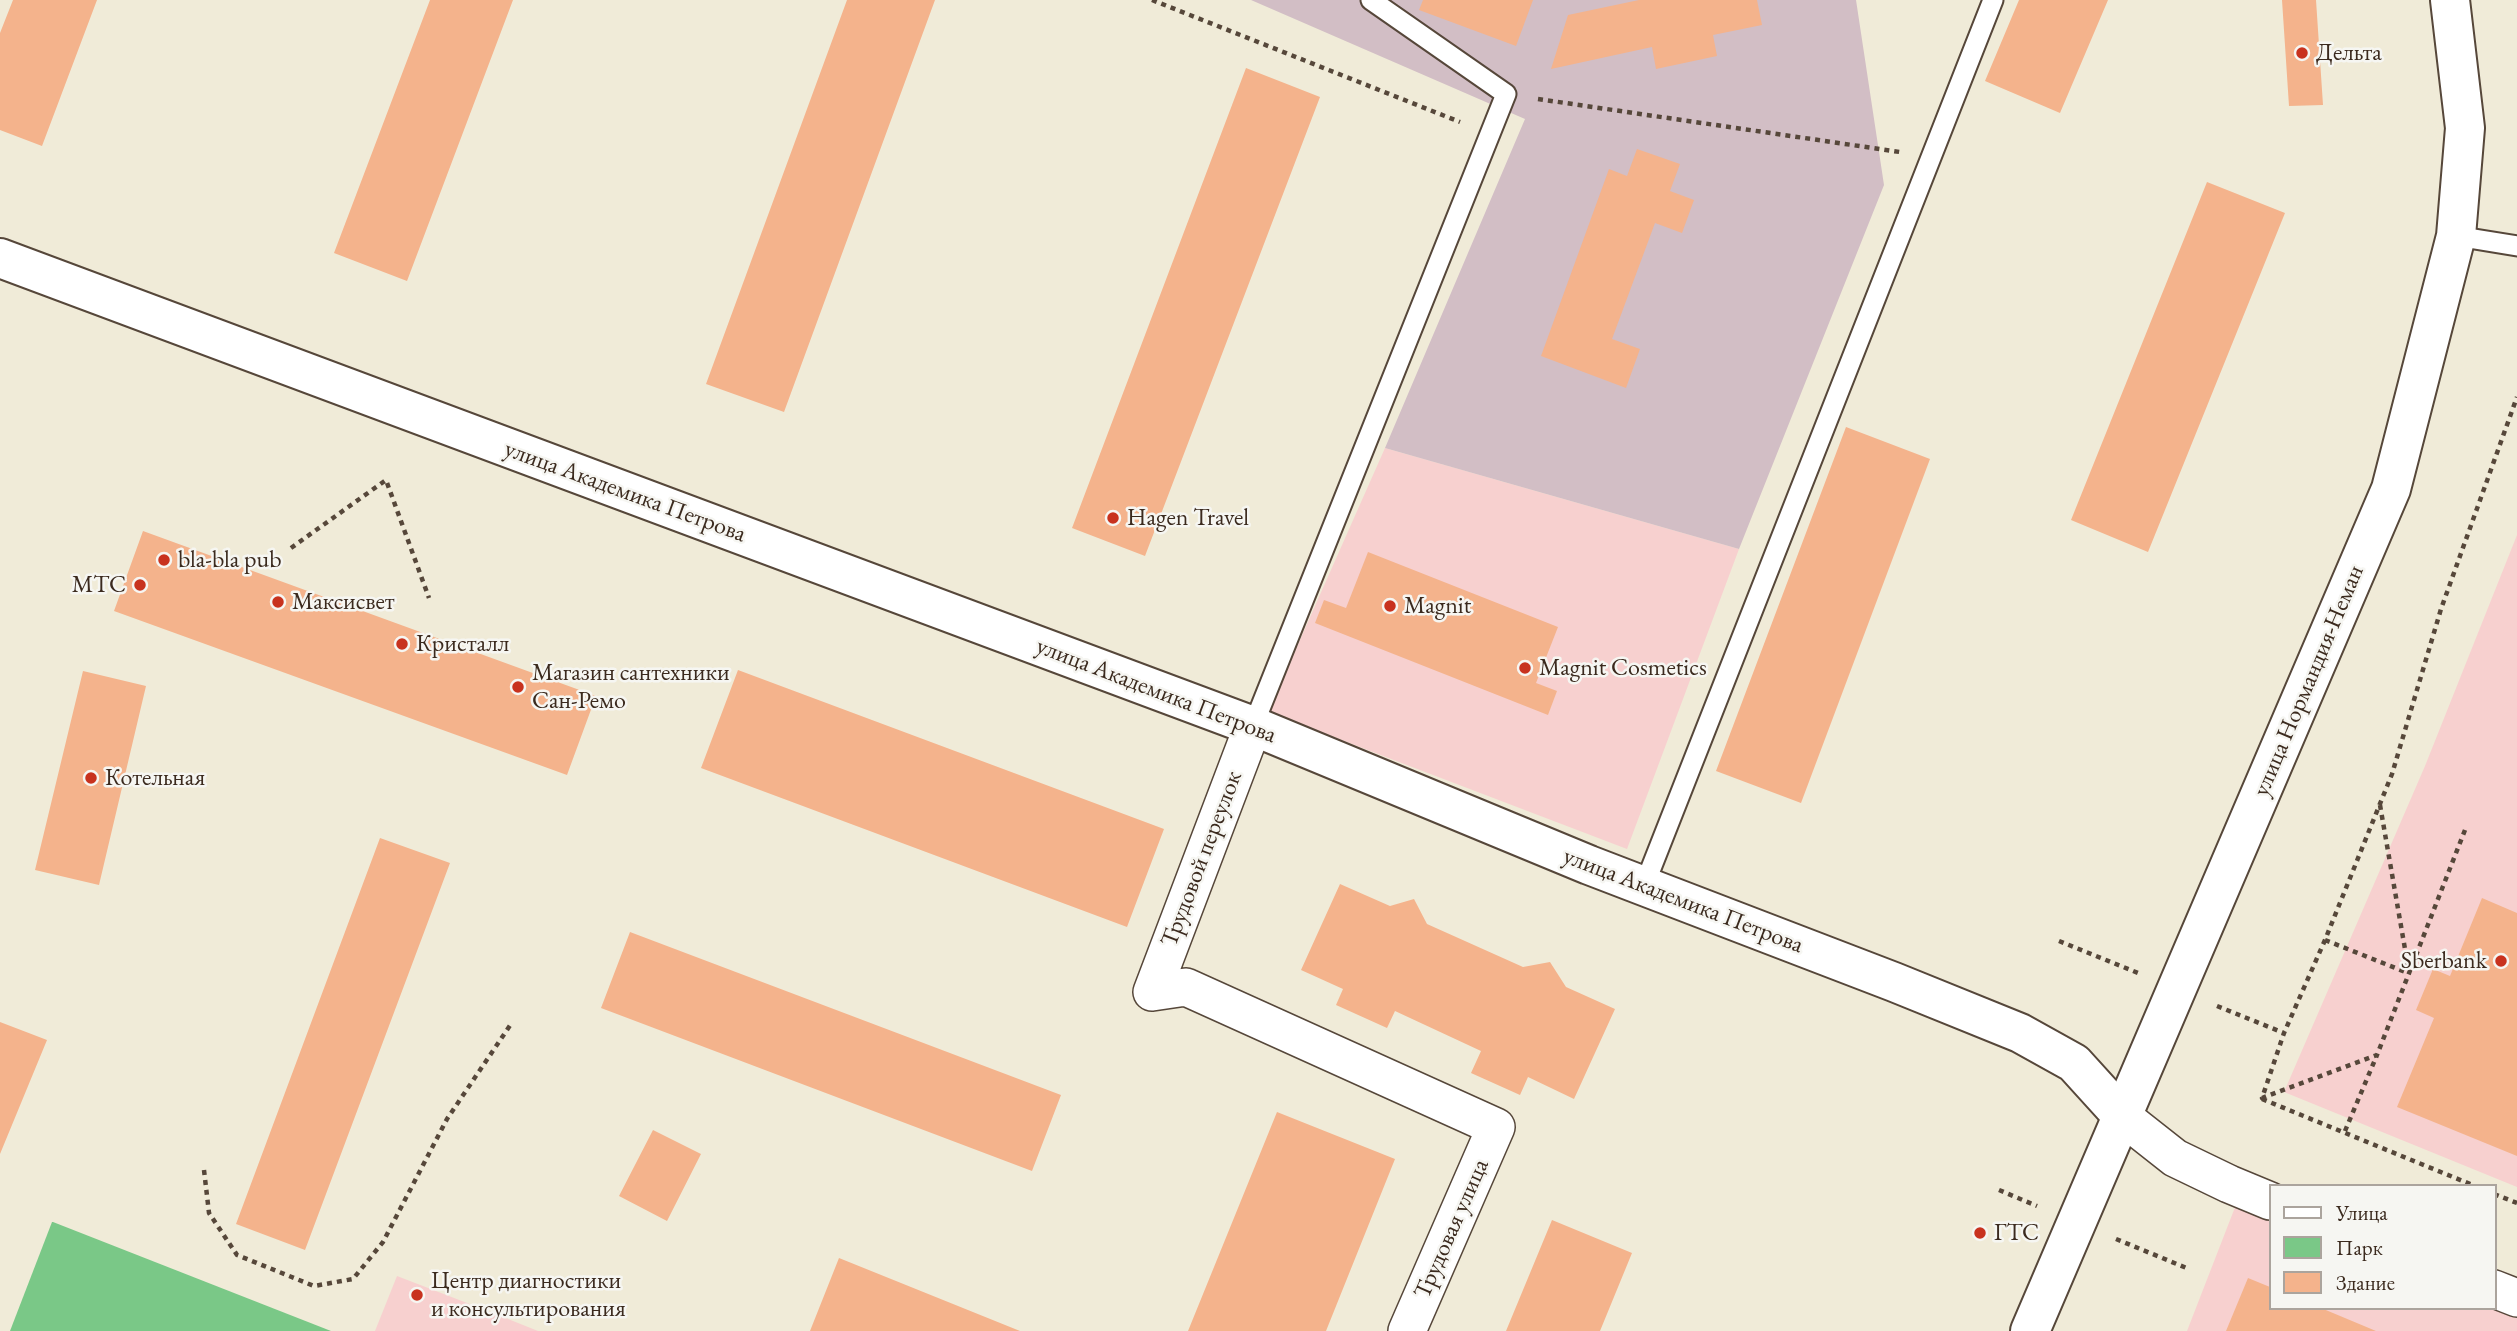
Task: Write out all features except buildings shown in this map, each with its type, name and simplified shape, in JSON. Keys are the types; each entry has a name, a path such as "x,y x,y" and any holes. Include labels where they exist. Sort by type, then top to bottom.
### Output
{"street":[{"name":"улица Нормандия-Неман","path":"2030,1331 2391,489 2456,236 2465,128 2450,0"},
{"name":"улица Академика Петрова","path":"0,258 1253,726 1644,886 2020,1034 2074,1063 2123,1117 2175,1158 2229,1185 2268,1200"},
{"name":"Трудовой переулок","path":"1253,726 1152,992 1186,987 1496,1127"},
{"name":"Трудовая улица","path":"1407,1331 1496,1127"},
{"path":"2496,1290 2517,1298"}],"lane":[{"path":"1253,726 1506,94 1371,0"},
{"path":"1644,886 1993,0"},
{"path":"2456,236 2517,246"}],"path":[{"path":"1152,0 1490,134"},
{"path":"1506,94 1931,157"},
{"path":"2262,1098 2284,1032 2325,940 2392,774 2441,609 2517,397"},
{"path":"290,548 386,480 429,598"},
{"path":"2380,803 2409,973"},
{"path":"2345,1131 2465,830"},
{"path":"2325,940 2409,973"},
{"path":"2059,941 2284,1032"},
{"path":"204,1170 209,1213 237,1255 314,1286 353,1279 383,1242 447,1119 511,1024"},
{"path":"2262,1098 2377,1055"},
{"path":"2262,1098 2470,1184"},
{"path":"2496,1195 2517,1203"}],"shaded area":[{"path":"1251,0 1856,0 1884,185 1739,549 1385,448 1525,119"},
{"path":"1385,448 1739,549 1627,849 1268,712"},
{"path":"2517,535 2517,1187 2284,1092 2425,766"},
{"path":"2239,1197 2268,1209 2268,1310 2496,1309 2517,1314 2517,1331 2187,1331"},
{"name":"Центр диагностики и консультирования","path":"397,1276 493,1313 538,1331 375,1331"}],"green space":[{"path":"53,1222 331,1331 10,1331"}],"place":[{"name":"Дельта","path":"2302,53"},
{"name":"Hagen Travel","path":"1113,518"},
{"name":"bla-bla pub","path":"164,560"},
{"name":"МТС","path":"140,585"},
{"name":"Максисвет","path":"278,602"},
{"name":"Magnit","path":"1390,606"},
{"name":"Кристалл","path":"402,644"},
{"name":"Magnit Cosmetics","path":"1525,668"},
{"name":"Магазин сантехники Сан-Ремо","path":"518,687"},
{"name":"Котельная","path":"91,778"},
{"name":"Sberbank","path":"2501,961"},
{"name":"ГТС","path":"1980,1233"},
{"name":"Центр диагностики и консультирования","path":"417,1295"}]}
